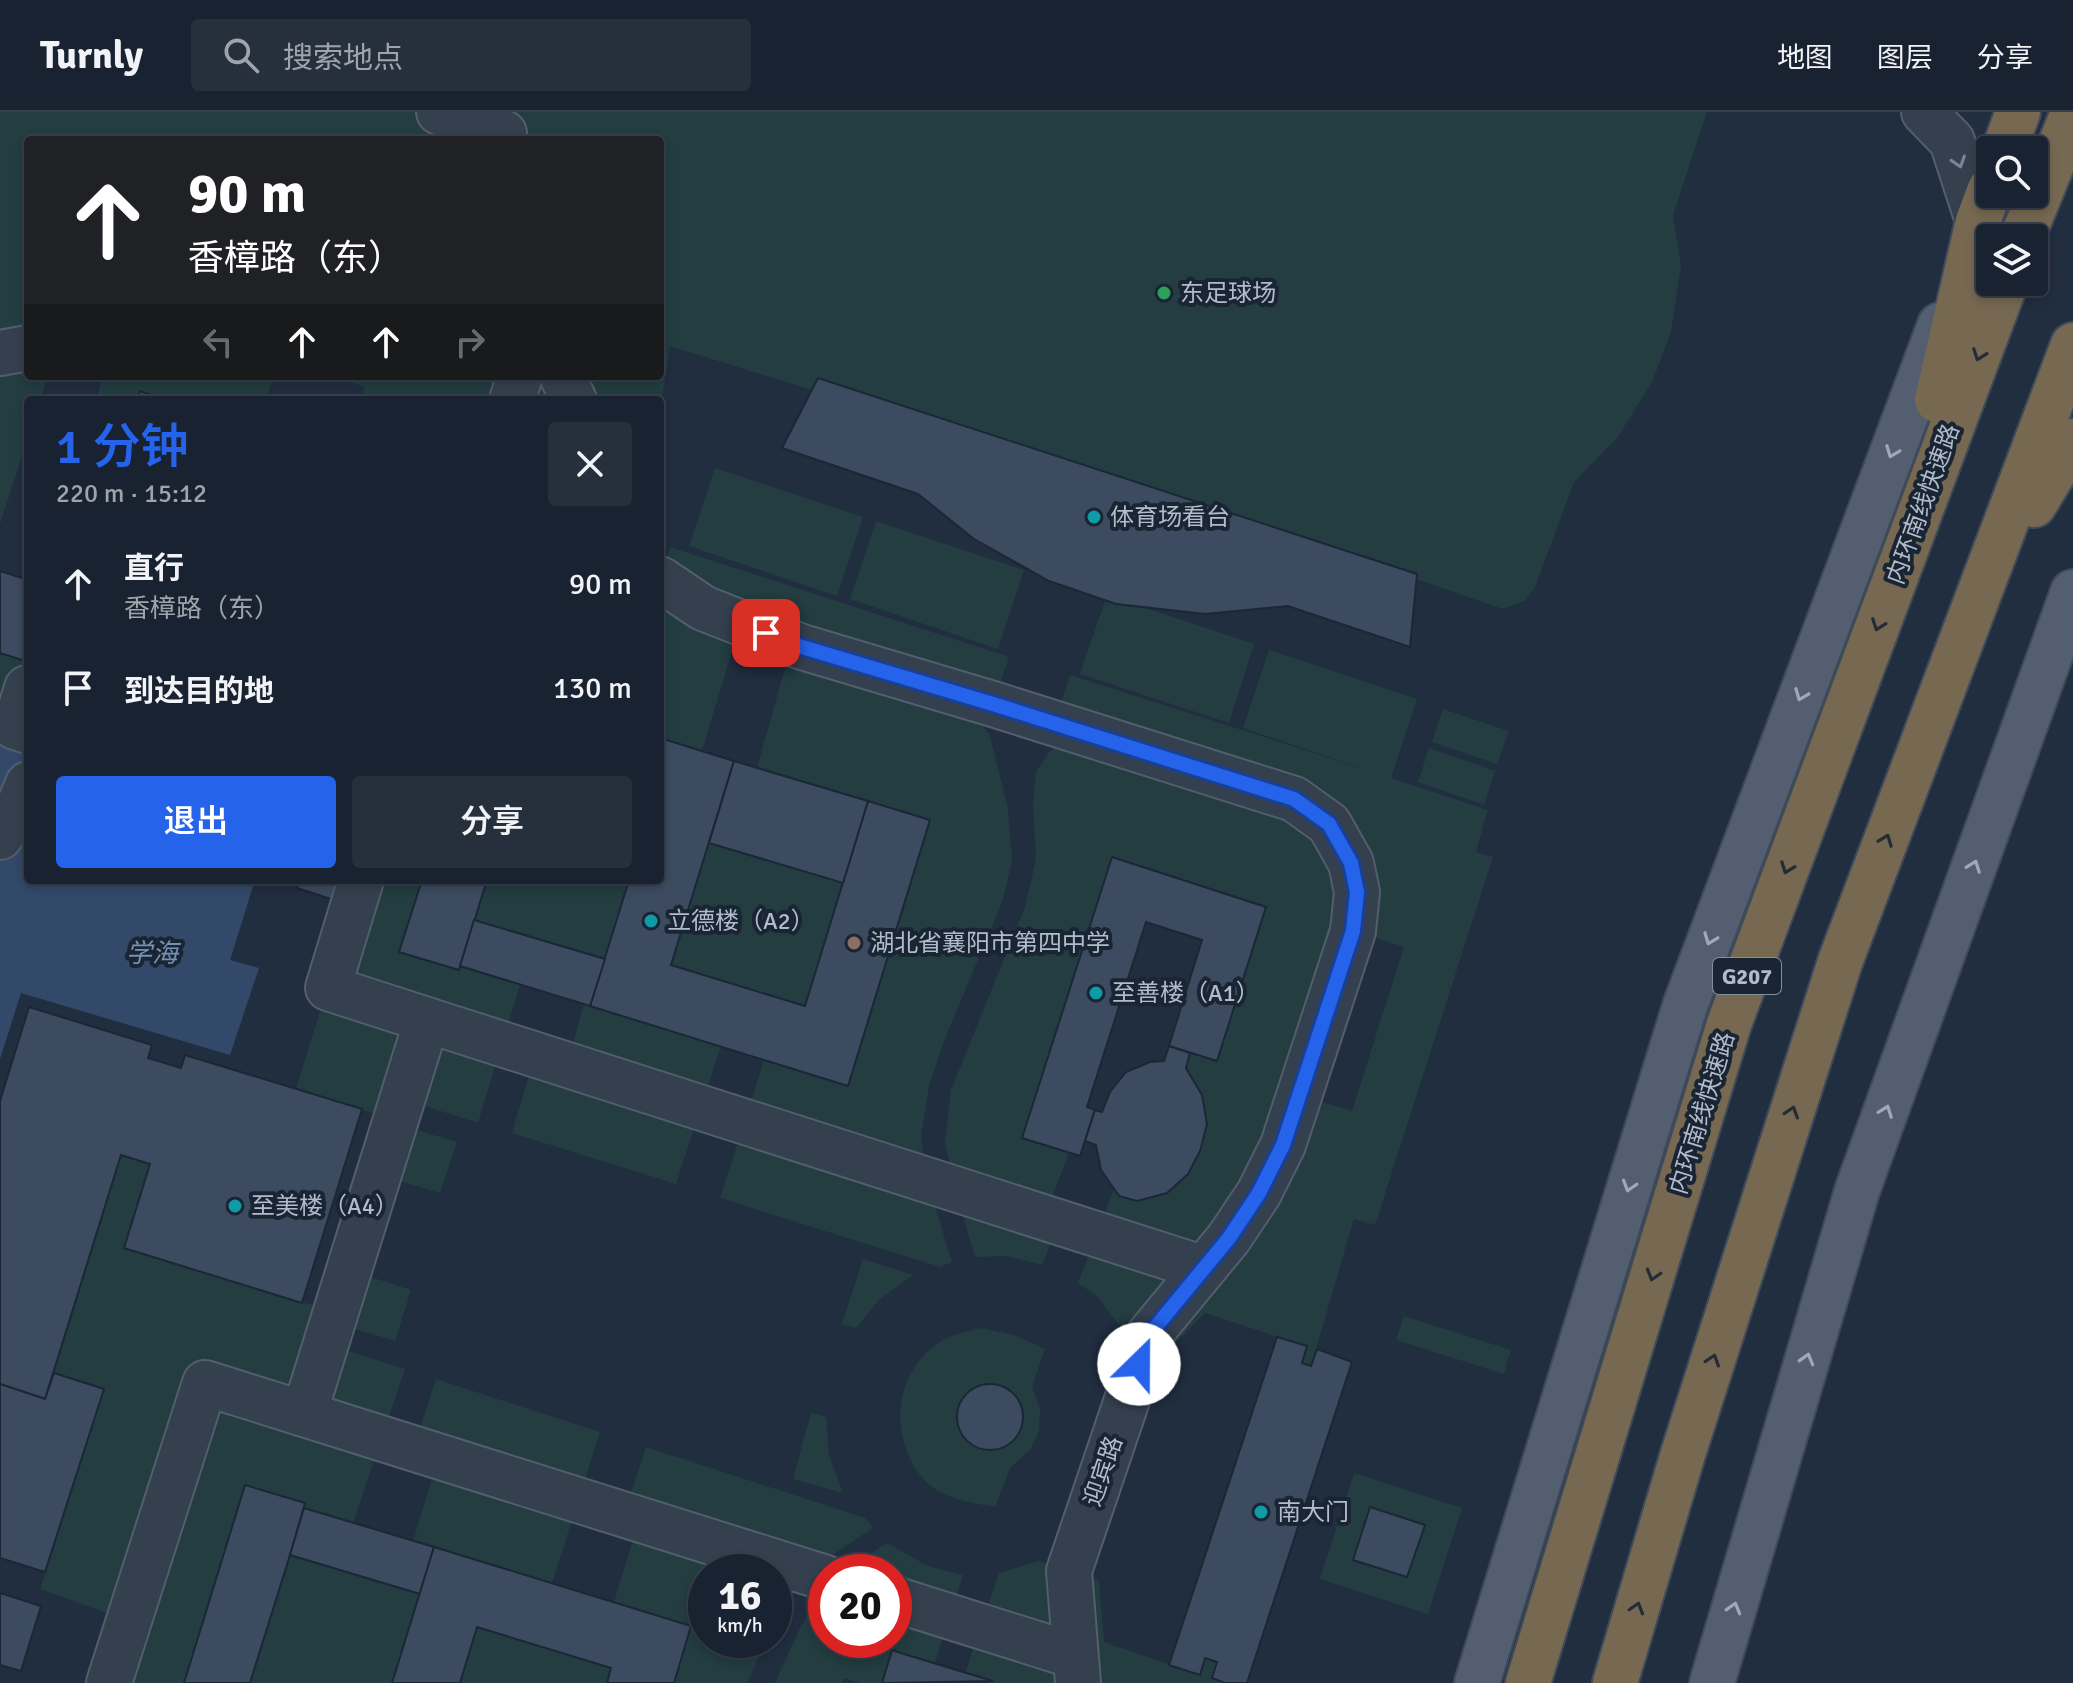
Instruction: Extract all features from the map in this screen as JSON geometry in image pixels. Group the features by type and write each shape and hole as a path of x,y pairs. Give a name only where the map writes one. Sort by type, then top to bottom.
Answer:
{"highway":[{"path":"2009,136 2018,112"},
{"path":"2028,224 2073,113"},
{"path":"1898,570 1983,208"},
{"name":"内环南线快速路","path":"1528,1683 1729,1024 2001,296"},
{"path":"1615,1683 1682,1457 1840,962 2073,345"},
{"path":"1978,596 2073,441"}],"main road":[{"path":"1477,1683 1685,1006 1983,208"},
{"path":"1712,1683 1857,1191 2073,592"}],"street":[{"path":"439,112 505,128"},
{"path":"1924,112 1952,141 1976,189"},
{"path":"0,353 24,349"},
{"name":"迎宾路","path":"664,582 703,608 802,647 1294,799 1329,824 1351,863 1357,892 1353,931 1283,1145 1259,1193 1229,1238 1149,1335 1069,1571 1077,1669"},
{"path":"18,692 15,727 24,730"},
{"path":"0,837 15,815 24,794"},
{"path":"360,884 328,988 1202,1268"},
{"path":"304,1414 427,1020"},
{"path":"109,1683 205,1383 808,1572"},
{"path":"912,1606 1077,1669"}],"green space":[{"path":"0,112 1707,112 1673,215 1681,266 1671,332 1653,380 1618,437 1574,482 1535,587 1526,600 1503,609 1416,579 1416,574 819,379 812,390 670,346 662,396 362,396 365,387 345,380 664,380 664,136 24,136 24,380 47,380 41,396 24,396 24,450 0,524"},
{"path":"102,380 273,380 267,396 155,396 141,391 139,396 97,396"},
{"path":"715,468 863,517 837,596 689,546"},
{"path":"876,521 1024,570 998,649 850,599"},
{"path":"670,547 1009,657 993,704 966,698 990,736 1008,808 1012,861 1003,900 944,1041 929,1086 921,1137 927,1180 952,1262 940,1267 720,1198 764,1060 848,1085 930,820 757,768 792,643 740,624 702,751 664,739 664,566"},
{"path":"1107,595 1254,644 1229,723 1080,674"},
{"path":"1269,650 1417,699 1391,778 1488,810 1476,852 1493,857 1375,1225 1354,1219 1311,1366 1302,1363 1306,1346 1205,1313 1175,1343 1118,1324 1097,1296 1078,1283 1114,1189 1119,1196 1167,1193 1188,1174 1200,1151 1207,1124 1202,1095 1186,1068 1190,1053 1217,1061 1266,906 1112,858 1022,1137 1069,1152 1045,1217 1059,1222 1042,1265 1007,1256 975,1257 945,1141 951,1090 1025,907 1036,859 1033,805 1036,772 1049,752 1079,732 1054,723 1070,675 1374,772 1243,728","holes":["1353,931 1404,947 1352,1111 1299,1095"]},
{"path":"0,653 24,661 24,691 0,731"},
{"path":"1443,709 1509,731 1497,764 1432,742"},
{"path":"1429,748 1495,771 1484,805 1418,782"},
{"path":"709,843 843,883 805,1006 671,965"},
{"path":"343,884 421,884 400,952 458,970 460,966 520,985 478,1123 403,1099 396,1120 296,1089 352,907"},
{"path":"486,884 628,884 605,959 474,920"},
{"path":"584,1004 721,1046 676,1184 512,1133 535,1055 567,1064"},
{"path":"417,1130 457,1142 440,1193 400,1181"},
{"path":"121,1155 150,1164 125,1248 336,1312 326,1344 405,1369 353,1523 304,1508 305,1503 184,1683 109,1683 129,1621 40,1589 104,1390 54,1373"},
{"path":"863,1259 913,1275 880,1299 856,1328 842,1324"},
{"path":"371,1277 411,1290 395,1341 355,1329"},
{"path":"1404,1316 1511,1350 1504,1374 1396,1340"},
{"path":"981,1328 1015,1335 1045,1349 1032,1387 1040,1408 1039,1431 1030,1450 1010,1468 995,1507 950,1496 926,1482 913,1465 901,1426 901,1405 914,1367 928,1351 945,1339"},
{"path":"436,1379 600,1432 552,1583 413,1541 439,1457 413,1449"},
{"path":"811,1413 826,1417 829,1455 843,1493 793,1479"},
{"path":"646,1447 865,1518 873,1528 834,1554 808,1554 808,1571 792,1596 792,1554 688,1554 688,1625 614,1602 639,1520 624,1515"},
{"path":"1354,1473 1462,1508 1428,1614 1320,1579"},
{"path":"887,1543 907,1554 870,1554"},
{"path":"290,1555 420,1594 392,1683 250,1683"},
{"path":"912,1557 928,1566 963,1575 935,1663 912,1656"},
{"path":"1039,1561 1099,1581 1104,1642 1200,1675 1205,1658 1217,1662 1212,1678 1225,1683 992,1683 965,1673 999,1573"},
{"path":"808,1615 808,1658 890,1658 882,1683 861,1683 844,1678 842,1683 775,1683 786,1658 792,1658 792,1646"},
{"path":"477,1627 611,1668 607,1683 460,1683"},
{"path":"688,1636 688,1658 759,1658 747,1683 674,1683"}],"water":[{"name":"学海","path":"0,731 24,731 24,884 254,884 230,960 259,968 230,1055 21,993 0,1059"}],"building":[{"name":"体育场看台","path":"818,378 1417,574 1410,647 1288,606 1205,614 1116,604 1049,581 974,539 918,494 782,448"},
{"path":"140,391 155,396 138,396"},
{"path":"0,571 24,579 24,661 0,653"},
{"name":"立德楼（A2）","path":"664,739 734,761 671,965 805,1006 868,801 930,820 848,1086 590,1006 628,884 664,884"},
{"path":"734,761 868,801 843,883 709,843"},
{"name":"至善楼（A1）","path":"1112,857 1266,907 1217,1061 1169,1046 1202,940 1146,922 1087,1107 1095,1110 1080,1156 1022,1138"},
{"path":"298,884 340,884 334,900 297,888"},
{"path":"421,884 486,884 459,970 399,952"},
{"path":"474,920 605,959 590,1006 460,966"},
{"name":"至美楼（A4）","path":"29,1007 152,1045 148,1058 181,1068 185,1055 362,1109 302,1303 124,1248 150,1164 121,1155 45,1399 0,1384 0,1101"},
{"path":"1169,1046 1190,1053 1186,1068 1202,1095 1207,1124 1200,1151 1188,1174 1167,1193 1137,1201 1119,1196 1101,1170 1096,1145 1085,1141 1095,1110 1102,1112 1110,1092 1126,1072 1150,1062 1164,1061"},
{"name":"南大门","path":"1277,1337 1307,1346 1302,1363 1311,1366 1317,1349 1352,1362 1247,1683 1225,1683 1212,1678 1217,1662 1205,1658 1200,1675 1169,1665"},
{"path":"54,1373 104,1389 45,1572 0,1558 0,1384 45,1399"},
{"path":"990,1384 1013,1394 1023,1417 1013,1440 990,1450 967,1440 957,1417 967,1394"},
{"path":"245,1485 305,1503 290,1555 250,1683 184,1683"},
{"path":"1370,1507 1425,1525 1407,1577 1353,1560"},
{"path":"304,1508 434,1547 420,1594 290,1555"},
{"path":"434,1547 688,1625 688,1636 674,1683 607,1683 611,1668 477,1627 460,1683 392,1683"},
{"path":"0,1593 41,1606 21,1671 0,1665"},
{"path":"912,1656 993,1681 882,1683 890,1658"}],"place":[{"name":"东足球场","path":"1164,293"},
{"name":"体育场看台","path":"1094,517"},
{"name":"立德楼（A2）","path":"651,921"},
{"name":"湖北省襄阳市第四中学","path":"854,943"},
{"name":"至善楼（A1）","path":"1096,993"},
{"name":"至美楼（A4）","path":"235,1206"},
{"name":"南大门","path":"1261,1512"}],"route":[{"path":"766,633 802,647 1294,799 1329,824 1351,863 1357,892 1353,931 1283,1145 1259,1193 1229,1238 1149,1335 1139,1364"}]}
